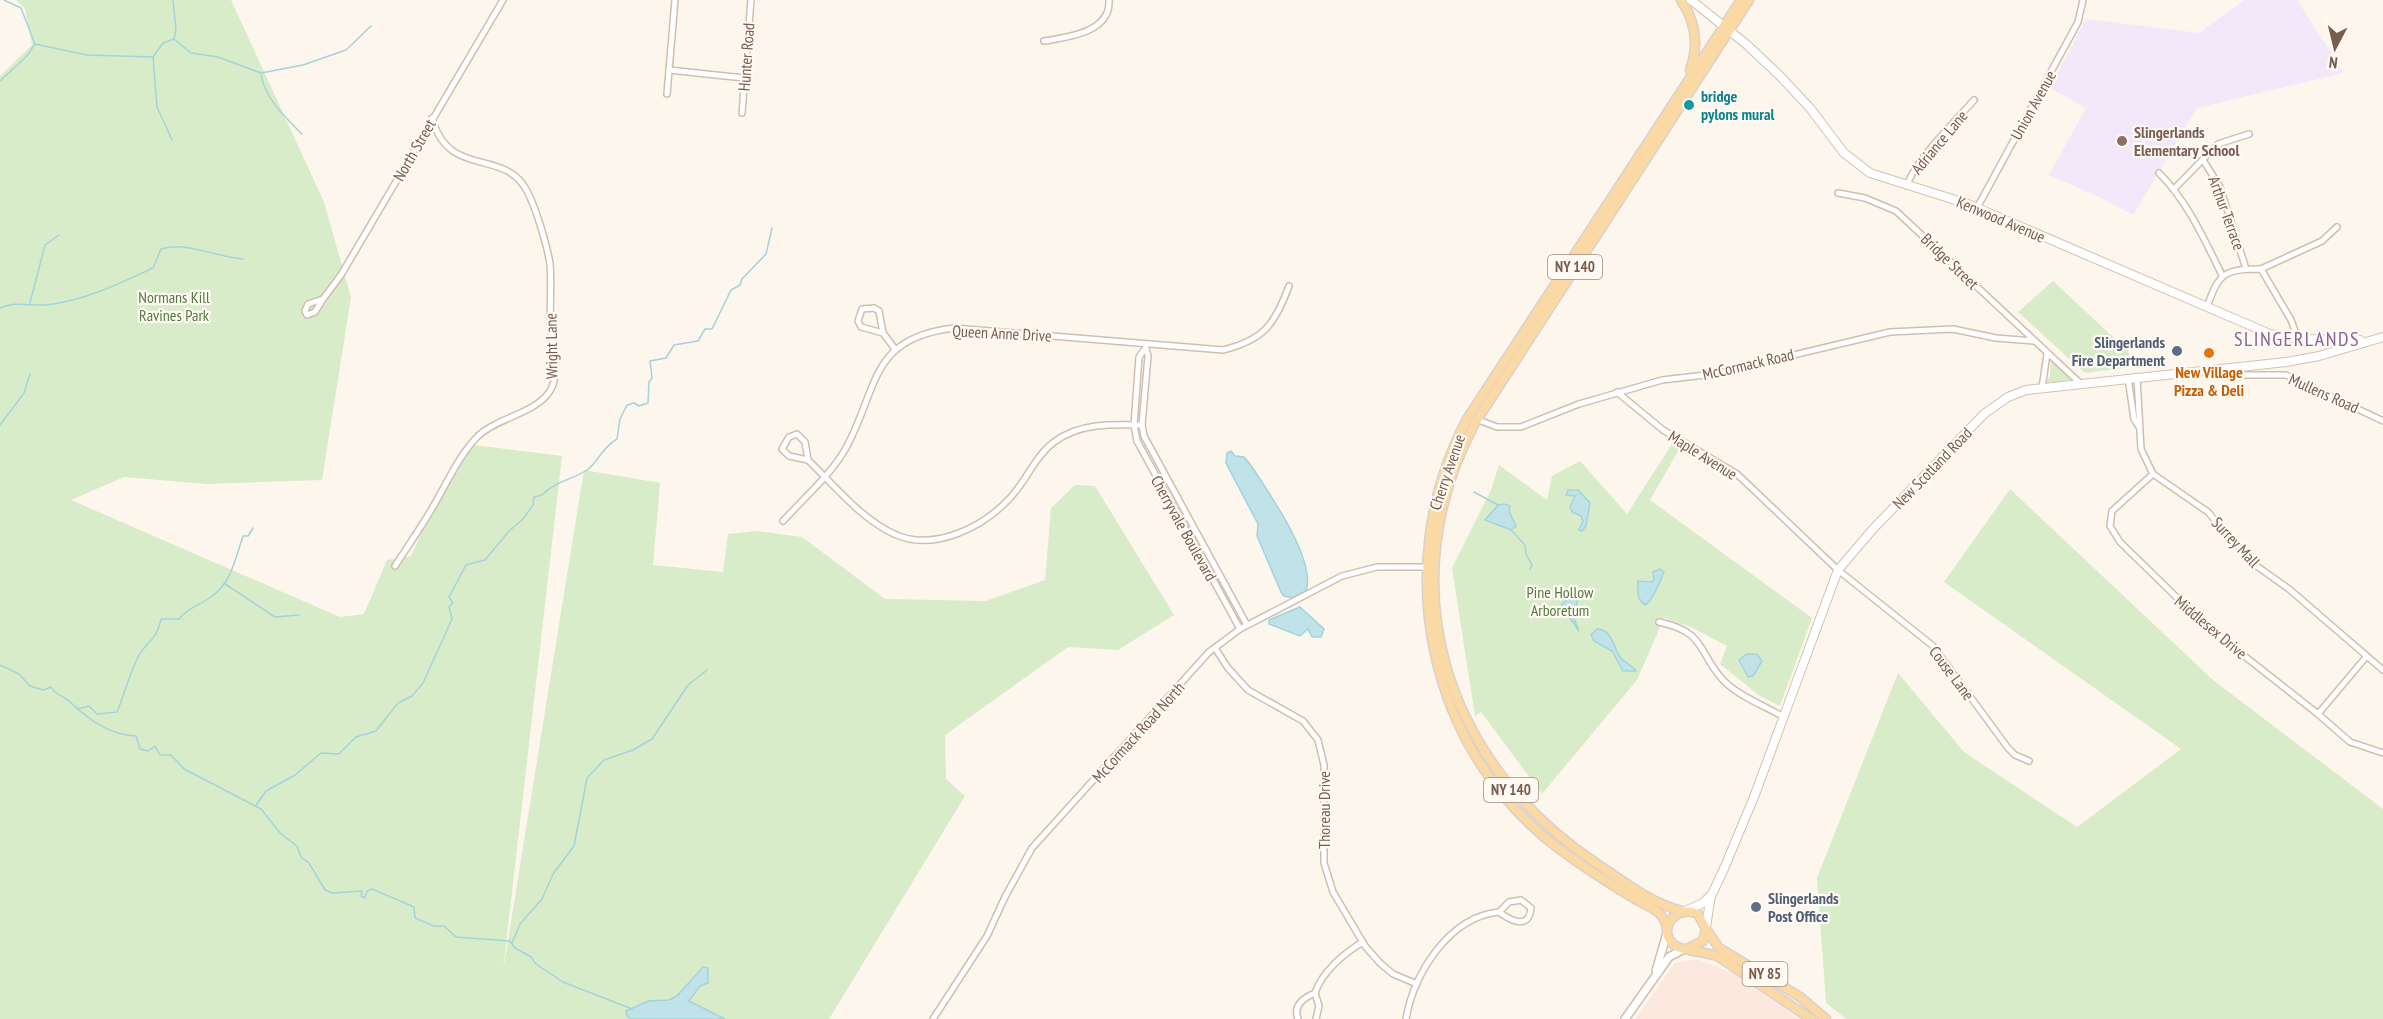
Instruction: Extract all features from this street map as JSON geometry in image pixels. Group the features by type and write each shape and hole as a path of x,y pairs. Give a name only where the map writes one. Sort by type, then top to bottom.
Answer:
{"main road":[{"name":"NY 140","path":"1681,0 1691,18 1696,39 1694,59 1685,82"},
{"name":"Kenwood Avenue","path":"1691,0 1727,28 1800,97 1852,161 1879,177 1977,208 2259,330 2298,339 2367,341"},
{"name":"Cherry Avenue","path":"1670,113 1694,86 1741,0"},
{"name":"Cherry Avenue","path":"1667,929 1659,912 1585,867 1539,832 1509,803 1484,769 1456,721 1437,669 1427,613 1430,567 1429,529 1440,483 1454,444 1670,113 1685,82 1749,0"},
{"name":"New Scotland Road","path":"1706,928 1712,894 1784,717 1838,570 1873,529 1984,414 2016,393 2042,388 2307,358 2383,337"},
{"name":"Cherry Avenue","path":"1430,567 1437,620 1450,680 1470,729 1500,775 1525,806 1566,843 1652,900 1684,911"},
{"path":"1684,911 1698,914 1706,928 1699,945 1686,949 1671,942 1667,929 1672,917 1684,911 1703,903 1712,894"},
{"name":"NY 85","path":"1706,928 1719,948 1793,993 1826,1019"},
{"name":"NY 85","path":"1686,949 1702,950 1719,957 1811,1019"}],"street":[{"name":"North Street","path":"323,299 341,275 503,0"},
{"path":"667,94 675,0"},
{"name":"Hunter Road","path":"742,113 750,0"},
{"path":"1044,41 1076,34 1105,21 1109,13 1109,0"},
{"name":"Union Avenue","path":"1977,208 2078,22 2083,0"},
{"path":"669,70 744,78"},
{"name":"Adriance Lane","path":"1907,186 1910,178 1932,148 1974,100"},
{"name":"Wright Lane","path":"394,566 476,439 501,420 530,407 546,396 551,389 555,365 551,327 550,265 528,191 520,180 509,172 451,151 439,136 432,118"},
{"path":"2174,189 2218,144 2249,134"},
{"name":"Arthur Terrace","path":"2203,160 2220,187 2246,269"},
{"path":"2158,173 2174,189 2198,227 2222,275"},
{"name":"Bridge Street","path":"1838,193 1865,198 1896,211 2081,384"},
{"path":"2207,307 2213,286 2222,275 2246,269 2261,269 2322,241 2337,227"},
{"path":"2261,269 2284,306 2298,339"},
{"name":"Queen Anne Drive","path":"783,521 825,476 849,441 882,363 895,349 929,331 954,328 1145,347 1207,350 1240,346 1258,337 1273,323 1289,286"},
{"path":"883,333 861,327 858,321 862,309 874,308 879,311 883,333 895,349"},
{"name":"McCormack Road","path":"1473,418 1497,428 1521,427 1617,392 1662,380 1714,374 1890,332 1953,329 1996,338 2034,341"},
{"path":"1134,425 1139,357 1145,347"},
{"path":"808,460 808,451 801,436 789,437 783,444 786,454 808,460 880,526 904,537 935,539 965,530 1010,499 1035,461 1053,442 1076,430 1102,425 1142,425 1148,356 1145,347"},
{"path":"2042,388 2047,354"},
{"name":"Mullens Road","path":"2230,367 2236,374 2241,375 2286,375 2383,421"},
{"path":"2132,378 2134,418 2139,426 2141,449 2153,474"},
{"name":"Maple Avenue","path":"1617,392 1663,430 1737,474 1838,570"},
{"name":"Cherryvale Boulevard","path":"1134,425 1137,441 1240,629"},
{"name":"Cherryvale Boulevard","path":"1142,425 1147,443 1247,625"},
{"name":"Surrey Mall","path":"2153,474 2208,512 2251,562 2289,590 2383,670"},
{"name":"Middlesex Drive","path":"2153,474 2115,505 2110,521 2112,531 2185,608 2350,742 2383,753"},
{"path":"1175,511 1182,508"},
{"name":"McCormack Road North","path":"933,1019 987,936 1032,848 1215,648 1247,625 1342,576 1361,570 1390,566 1430,567"},
{"path":"1208,571 1215,567"},
{"name":"Couse Lane","path":"1838,570 1933,646 2008,748 2015,755 2029,761"},
{"path":"1659,622 1692,634 1699,640 1724,681 1784,717"},
{"name":"Thoreau Drive","path":"1215,648 1228,668 1248,690 1303,721 1318,740 1324,765 1323,862 1332,892 1362,942 1393,974 1417,984"},
{"path":"2318,714 2366,657"},
{"path":"1406,1019 1417,984 1434,954 1451,936 1476,919 1499,912 1509,902 1516,900 1525,902 1532,908 1529,917 1521,922 1514,922 1499,912"},
{"path":"1651,981 1662,958 1667,929"},
{"path":"1298,1019 1296,1012 1298,1006 1315,993 1320,981 1334,965 1362,942"},
{"path":"1625,1019 1669,957 1686,949"},
{"path":"1315,993 1318,1006 1316,1019"}],"shaded area":[{"name":"Slingerlands Elementary School","path":"2244,0 2297,0 2344,73 2197,108 2133,215 2049,175 2086,108 2050,88 2086,19 2199,33"},
{"path":"1697,959 1733,973 1799,1019 1635,1019 1675,963"}],"green space":[{"name":"Normans Kill Ravines Park","path":"16,0 231,0 324,202 351,297 322,480 207,484 124,477 71,500 340,617 364,614 387,560 411,556 430,514 473,445 562,456 503,971 584,470 660,483 653,565 723,572 728,534 756,531 802,537 885,599 986,601 1045,580 1051,508 1075,485 1095,486 1174,615 1118,650 1068,647 945,735 946,779 965,796 829,1019 0,1019 0,76 32,45 25,9"},
{"path":"2053,281 2128,351 2132,367 2085,373 2018,312"},
{"path":"2051,360 2072,380 2046,383 2050,376"},
{"name":"Pine Hollow Arboretum","path":"1674,441 1681,446 1650,500 1812,618 1780,706 1760,696 1720,664 1727,646 1693,628 1664,618 1637,680 1542,794 1481,712 1475,716 1452,568 1491,490 1499,465 1547,500 1552,476 1580,461 1627,514"},
{"path":"2010,489 2213,680 2383,809 2383,1019 1846,1019 1826,1003 1817,878 1898,673 1964,752 2077,827 2181,749 1944,582"}],"water":[{"path":"1231,451 1235,456 1244,457 1250,464 1278,507 1298,544 1307,578 1306,591 1292,598 1284,596 1281,592 1257,536 1258,524 1226,463 1227,453"},
{"path":"1568,490 1578,490 1590,503 1586,526 1582,531 1579,530 1583,521 1581,516 1572,512 1570,507 1575,496 1566,495"},
{"path":"1498,505 1510,506 1509,511 1516,526 1511,530 1485,520"},
{"path":"1660,569 1664,572 1653,595 1645,605 1639,597 1638,581 1652,582 1653,572"},
{"path":"1576,591 1579,592 1574,618 1579,631 1561,605"},
{"path":"1300,607 1324,629 1321,637 1312,637 1308,629 1300,636 1269,624 1269,620"},
{"path":"1597,629 1610,636 1618,654 1636,671 1623,671 1612,651 1594,641 1591,635"},
{"path":"1747,654 1757,654 1762,661 1753,676 1748,677 1739,660"},
{"path":"703,967 708,968 708,983 700,986 689,1001 725,1019 631,1019 627,1016 626,1011 648,1001 669,1000 677,996"}],"waterway":[{"path":"0,81 26,57 35,44 21,8 4,0"},
{"path":"35,44 87,55 153,57 163,43 174,39 176,30 173,0"},
{"path":"174,39 191,53 218,57 261,73 303,65 346,50 371,26"},
{"path":"153,57 157,107 172,140"},
{"path":"261,74 271,99 302,134"},
{"path":"256,805 266,791 295,775 321,753 339,754 356,737 376,731 398,703 412,696 423,683 452,619 449,607 453,603 449,597 466,565 485,560 509,531 523,519 533,505 534,497 542,495 552,487 587,470 617,439 620,419 627,405 634,403 639,406 648,403 649,382 652,378 650,361 666,358 674,345 698,341 705,329 712,329 731,290 740,285 742,279 766,254 772,228"},
{"path":"30,303 45,245 59,235"},
{"path":"0,308 17,304 60,303 101,291 153,268 161,249 191,248 243,259"},
{"path":"0,425 24,393 30,374"},
{"path":"1474,492 1498,505"},
{"path":"77,709 89,706 97,714 117,712 137,659 154,637 161,619 179,619 218,591 228,578 243,536 248,536 253,528"},
{"path":"1511,530 1525,545 1526,554 1532,565 1530,569"},
{"path":"225,584 275,617 299,615"},
{"path":"0,665 19,674 30,686 43,690 51,687 100,725 117,733 136,736 140,749 148,751 155,746 160,755 171,755 184,769 261,809 281,834 297,846 301,857 309,863 325,890 333,893 362,891 361,896 365,898 367,891 372,889 414,907 415,918 434,926 444,926 456,937 510,941 515,948 531,957 536,964 563,982 632,1009"},
{"path":"512,943 520,924 542,899 553,874 574,846 587,778 604,760 633,750 652,739 688,685 707,670"}],"place":[{"name":"bridge pylons mural","path":"1689,105"},
{"name":"Slingerlands Elementary School","path":"2122,141"},
{"name":"Slingerlands Fire Department","path":"2177,351"},
{"name":"New Village Pizza & Deli","path":"2209,353"},
{"name":"Slingerlands Post Office","path":"1756,907"}],"district":[{"name":"SLINGERLANDS","path":"2297,339"}]}
